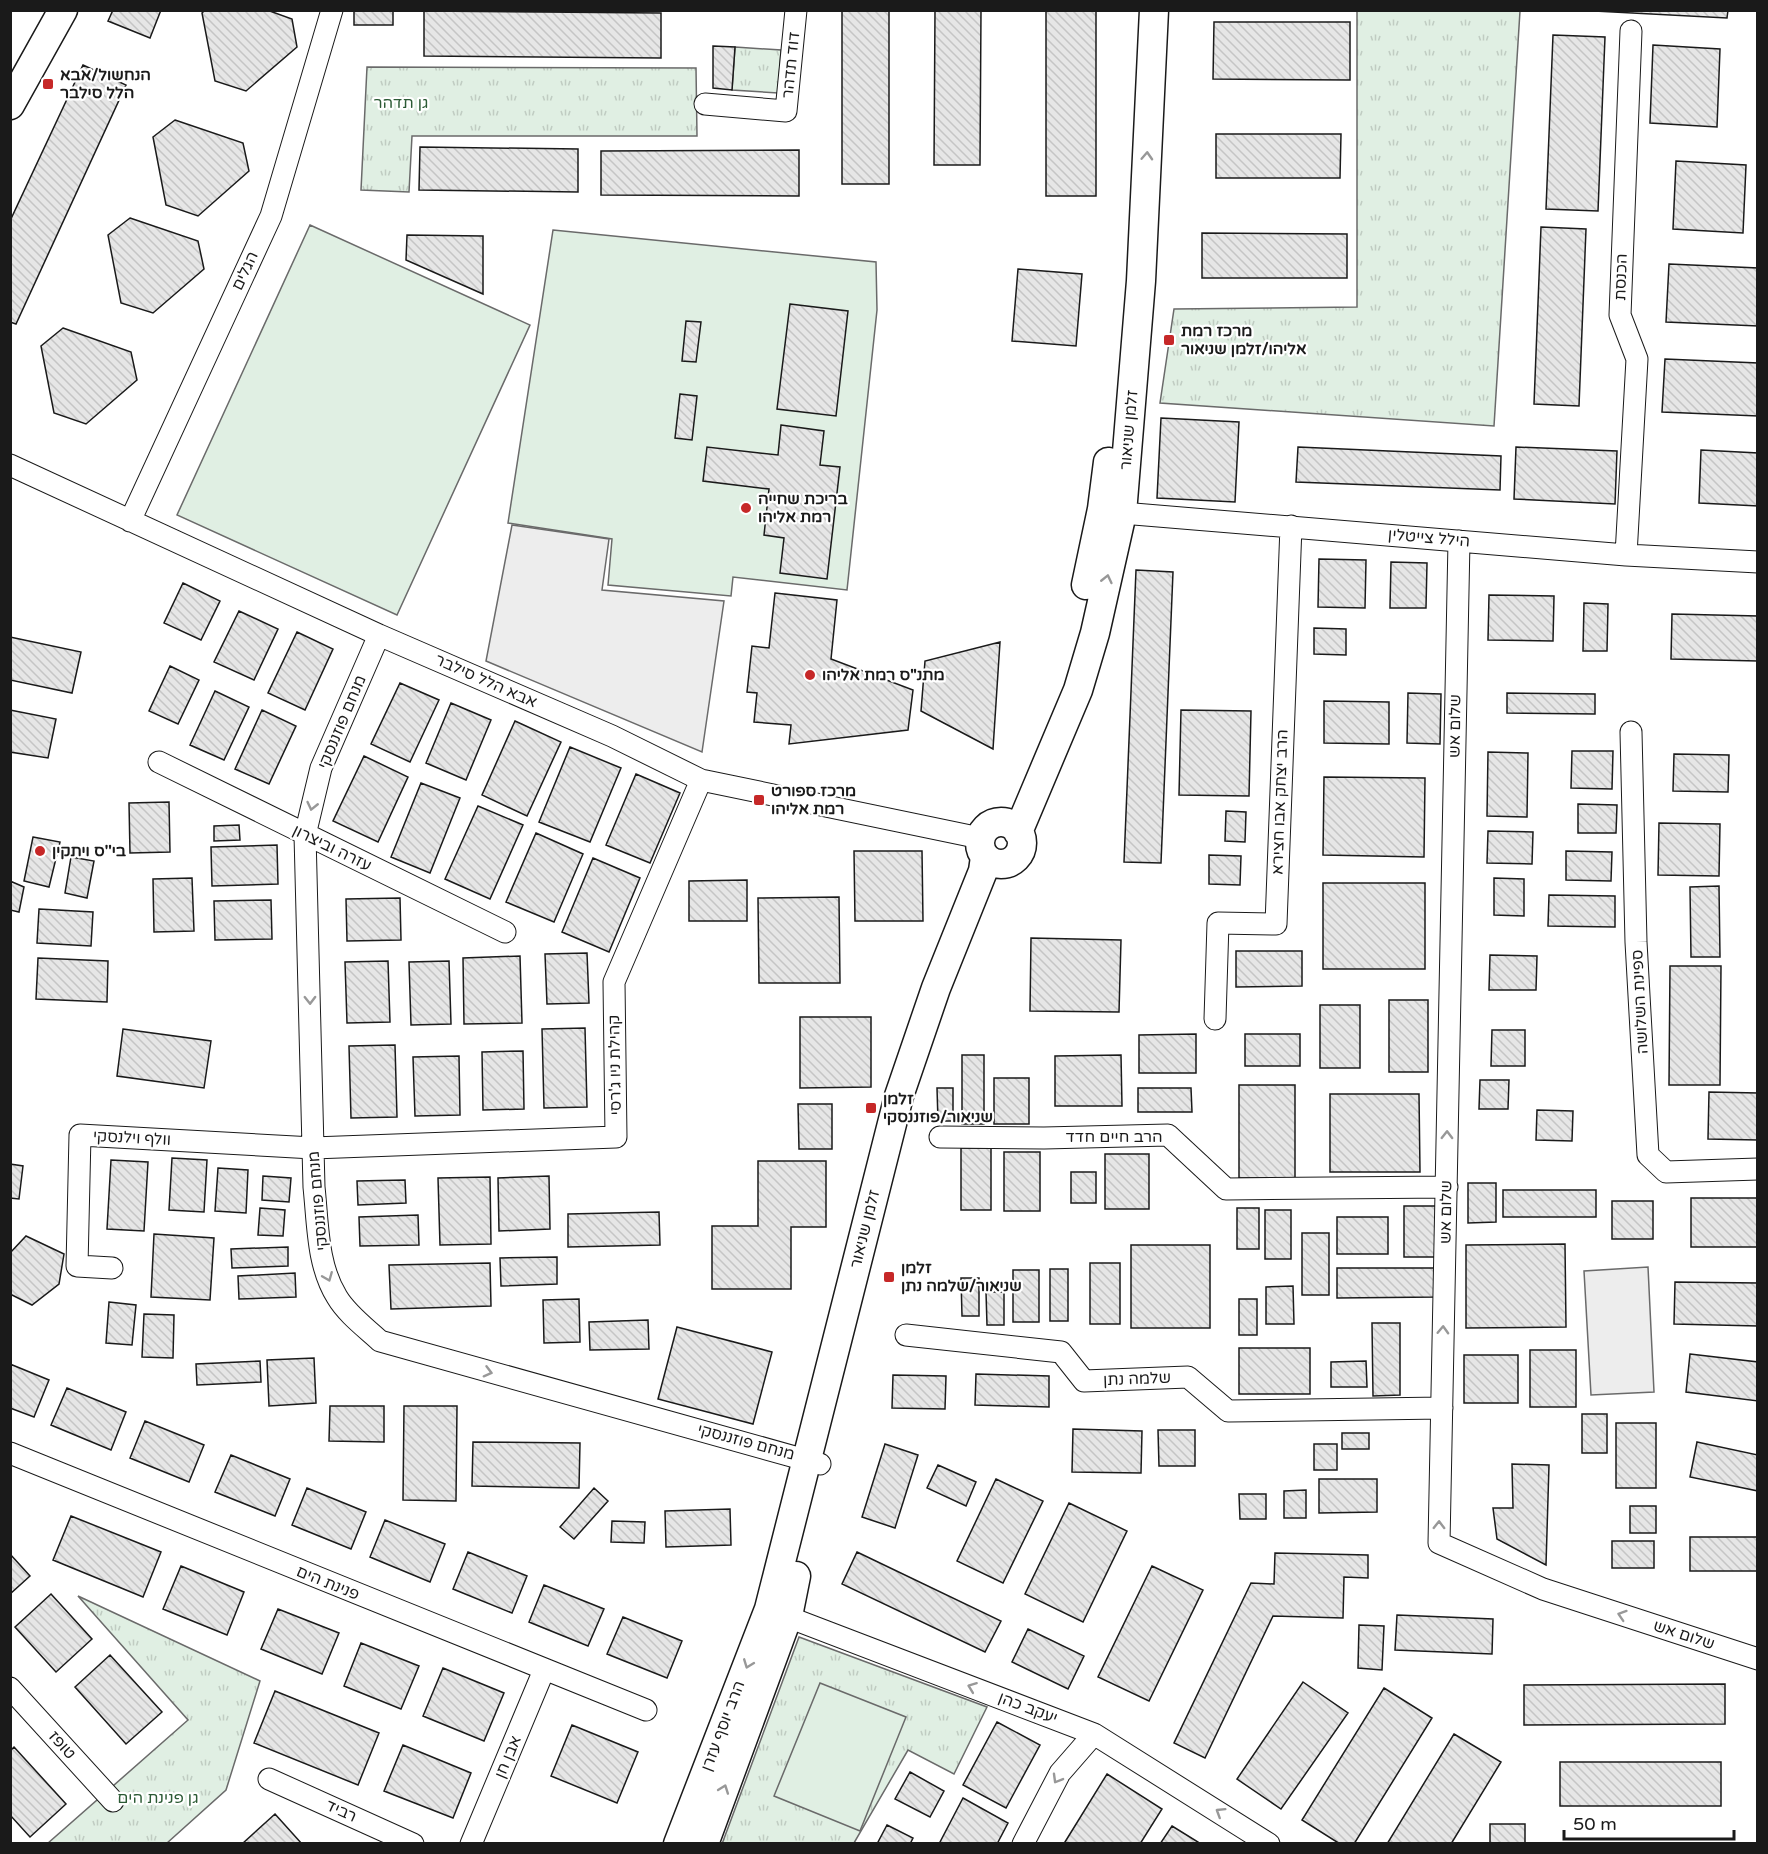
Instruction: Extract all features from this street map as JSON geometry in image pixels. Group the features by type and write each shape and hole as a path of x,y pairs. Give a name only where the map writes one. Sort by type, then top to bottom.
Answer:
{"street":[{"path":"10,105 63,10"},
{"name":"דוד תדהר","path":"705,104 786,111 796,10"},
{"name":"זלמן שניאור","path":"1112,511 1107,475 1122,289 1134,10"},
{"name":"זלמן שניאור","path":"778,1613 899,1096 936,988 1062,684 1112,511 1141,281 1154,10"},
{"name":"הגלים","path":"130,521 271,216 331,15"},
{"name":"הכנסת","path":"1626,555 1637,359 1620,315 1631,31"},
{"name":"אבא הלל סילבר","path":"10,465 380,635 612,736 701,780 997,843"},
{"name":"הילל צייטלין","path":"1112,511 1626,555 1758,562"},
{"name":"הרב יצחק אבו חצירא","path":"1215,1019 1218,923 1276,924 1291,526"},
{"name":"שלום אש","path":"1459,541 1439,1543 1569,1598 1758,1659"},
{"name":"מנחם פוזננסקי","path":"380,635 321,768 305,835 313,1148 319,1239 325,1271 337,1298 380,1341 813,1461"},
{"name":"ספינת השלושה","path":"1631,732 1636,942 1648,1155 1666,1172 1758,1169"},
{"name":"עזרה וביצרון","path":"159,762 505,932"},
{"name":"קהילת ניו ג'רסי","path":"313,1148 616,1137 614,982 701,780"},
{"name":"הרב חיים חדד","path":"940,1137 1168,1134 1226,1189 1447,1187"},
{"name":"וולף וילנסקי","path":"112,1268 77,1266 80,1135 313,1148"},
{"name":"שלמה נתן","path":"906,1335 1061,1352 1084,1381 1188,1377 1228,1411 1442,1408"},
{"name":"פנינת הים","path":"10,1453 646,1710"},
{"name":"יעקב כהן","path":"778,1613 1094,1734 1269,1844"},
{"name":"הרב יוסף עזרן","path":"678,1844 778,1613"},
{"name":"הרב יוסף עזרן","path":"704,1844 778,1613"},
{"name":"אבן חן","path":"471,1844 544,1670"},
{"name":"טופז","path":"10,1688 113,1801"},
{"path":"1023,1844 1059,1773 1094,1734"},
{"name":"רביד","path":"269,1779 413,1844"}],"green space":[{"path":"1357,11 1520,11 1494,426 1160,403 1174,309 1357,307"},
{"path":"735,47 781,50 778,93 732,90"},
{"name":"גן תדהר","path":"367,67 696,68 697,136 412,136 409,192 361,190"},
{"path":"310,225 530,325 397,615 177,515"},
{"path":"553,230 876,262 877,310 847,590 733,577 731,596 608,585 612,539 508,523"},
{"name":"גן פנינת הים","path":"78,1596 260,1681 226,1790 167,1843 47,1844 188,1720"},
{"path":"799,1637 987,1707 954,1774 908,1750 854,1843 722,1844"},
{"path":"820,1683 906,1717 860,1831 774,1796"}],"shaded area":[{"path":"512,525 609,539 602,590 724,601 702,752 486,661"},
{"path":"1648,1267 1654,1392 1591,1395 1584,1271"}],"building":[{"path":"113,10 161,10 150,38 108,21"},
{"path":"205,10 267,10 292,19 297,47 246,91 215,81 202,13"},
{"path":"354,10 393,10 393,25 354,25"},
{"path":"842,10 889,10 889,184 842,184"},
{"path":"935,10 981,10 980,165 934,165"},
{"path":"1046,10 1096,10 1096,196 1046,196"},
{"path":"1575,10 1728,10 1727,18"},
{"path":"424,11 661,13 661,58 424,56"},
{"path":"1214,22 1350,22 1350,80 1213,79"},
{"path":"1553,35 1605,37 1598,211 1546,209"},
{"path":"1653,45 1720,49 1717,127 1650,123"},
{"path":"713,46 735,47 732,90 713,88"},
{"path":"83,65 126,85 16,324 10,322 10,221"},
{"path":"175,120 243,143 249,171 198,216 166,205 153,137"},
{"path":"1216,134 1341,134 1340,178 1216,178"},
{"path":"420,147 578,149 578,192 419,190"},
{"path":"799,150 799,196 601,195 601,151"},
{"path":"1676,161 1746,165 1743,233 1673,229"},
{"path":"130,218 198,241 204,269 153,313 121,303 108,235"},
{"path":"1541,227 1586,229 1579,406 1534,404"},
{"path":"1202,233 1347,234 1347,278 1202,278"},
{"path":"407,235 483,236 483,294 406,260"},
{"path":"1669,264 1758,268 1758,326 1666,322"},
{"path":"1018,269 1082,274 1076,346 1012,341"},
{"path":"790,304 848,311 836,416 777,409"},
{"path":"686,321 701,322 696,362 682,361"},
{"path":"63,328 131,352 137,380 86,424 54,413 41,346"},
{"path":"1665,359 1758,363 1758,416 1662,412"},
{"path":"680,394 697,396 692,440 675,438"},
{"path":"1161,418 1239,422 1235,502 1157,498"},
{"path":"781,425 824,431 820,465 840,467 827,579 780,573 784,538 764,535 769,489 703,481 707,447 778,455"},
{"path":"1298,447 1501,456 1500,490 1296,482"},
{"path":"1516,447 1617,451 1615,504 1514,499"},
{"path":"1701,450 1758,453 1758,506 1699,503"},
{"path":"1319,559 1366,560 1365,608 1318,607"},
{"path":"1391,562 1427,563 1426,608 1390,608"},
{"path":"1136,570 1173,572 1161,863 1124,862"},
{"path":"183,583 220,601 201,640 164,623"},
{"name":"מתנ\"ס רמת אליהו","path":"775,593 837,600 831,659 913,690 908,730 789,744 791,725 754,722 757,693 747,692 752,646 769,648"},
{"path":"1489,595 1554,596 1553,641 1488,640"},
{"path":"1584,603 1608,604 1607,651 1583,651"},
{"path":"239,611 278,629 254,680 214,662"},
{"path":"1672,614 1758,616 1758,661 1671,659"},
{"path":"1314,628 1346,629 1346,655 1314,654"},
{"path":"297,632 333,649 305,710 268,693"},
{"path":"10,637 81,652 72,693 10,680"},
{"path":"1000,642 993,749 921,711 925,661"},
{"path":"170,666 199,680 178,724 149,711"},
{"path":"400,683 439,700 410,762 371,744"},
{"path":"215,691 249,707 224,760 190,745"},
{"path":"1408,693 1441,694 1440,744 1407,743"},
{"path":"1507,693 1595,694 1595,714 1507,713"},
{"path":"1324,701 1389,702 1389,744 1324,743"},
{"path":"451,703 491,720 466,780 426,763"},
{"path":"10,710 56,719 48,758 10,752"},
{"path":"262,710 296,726 269,784 235,769"},
{"path":"1181,710 1251,711 1249,796 1179,795"},
{"path":"515,721 561,742 527,816 482,795"},
{"path":"570,747 621,768 590,842 539,822"},
{"path":"1572,751 1613,751 1612,789 1571,788"},
{"path":"1488,752 1528,753 1527,817 1487,816"},
{"path":"1674,754 1729,755 1728,792 1673,791"},
{"path":"364,756 408,777 378,842 333,821"},
{"path":"636,774 680,793 650,863 606,845"},
{"path":"1324,777 1425,778 1424,857 1323,855"},
{"path":"421,783 460,798 430,873 391,857"},
{"path":"169,802 170,852 130,853 129,803"},
{"path":"1578,804 1617,805 1616,833 1578,833"},
{"path":"478,806 523,825 490,899 445,879"},
{"path":"1226,811 1246,812 1245,842 1225,841"},
{"path":"1659,823 1720,824 1719,876 1658,875"},
{"path":"239,825 240,840 214,841 214,826"},
{"path":"1488,831 1533,832 1532,864 1487,863"},
{"path":"536,833 583,854 554,922 506,902"},
{"path":"33,837 60,842 49,887 24,881"},
{"path":"277,845 278,884 212,886 211,847"},
{"path":"854,851 922,851 923,921 855,921"},
{"path":"1566,851 1612,852 1611,881 1566,880"},
{"path":"1209,855 1241,856 1240,885 1209,884"},
{"path":"71,857 94,861 87,898 65,893"},
{"path":"593,858 640,878 609,952 562,932"},
{"path":"192,878 194,931 154,932 153,879"},
{"path":"1494,878 1524,879 1524,916 1494,915"},
{"path":"747,880 747,921 689,921 689,881"},
{"path":"10,881 24,887 19,912 10,910"},
{"path":"1323,883 1425,883 1425,969 1323,969"},
{"path":"1719,886 1720,957 1691,957 1690,887"},
{"path":"1549,895 1615,896 1615,927 1548,926"},
{"path":"839,897 840,983 759,983 758,898"},
{"path":"400,898 401,940 347,941 346,899"},
{"path":"271,900 272,939 215,940 214,901"},
{"path":"39,909 93,912 91,946 37,943"},
{"path":"1031,938 1121,940 1119,1012 1030,1011"},
{"path":"1236,951 1302,951 1302,986 1236,987"},
{"path":"587,953 589,1003 547,1004 545,954"},
{"path":"1490,955 1537,956 1536,990 1489,990"},
{"path":"520,956 522,1023 464,1024 463,958"},
{"path":"38,958 108,961 107,1002 36,999"},
{"path":"388,961 390,1022 347,1023 345,962"},
{"path":"449,961 451,1024 411,1025 409,962"},
{"path":"1670,966 1721,966 1720,1085 1669,1085"},
{"path":"1389,1000 1428,1000 1428,1072 1389,1072"},
{"path":"1320,1005 1360,1005 1360,1068 1320,1068"},
{"path":"800,1017 871,1017 871,1087 800,1088"},
{"path":"585,1028 587,1107 544,1108 542,1029"},
{"path":"123,1029 211,1041 204,1088 117,1076"},
{"path":"1492,1030 1525,1030 1525,1066 1491,1066"},
{"path":"1196,1034 1196,1073 1139,1073 1139,1035"},
{"path":"1245,1034 1300,1034 1300,1066 1245,1066"},
{"path":"395,1045 397,1117 351,1118 349,1046"},
{"path":"523,1051 524,1109 483,1110 482,1052"},
{"path":"962,1055 984,1055 984,1124 962,1124"},
{"path":"1121,1055 1122,1106 1055,1106 1055,1056"},
{"path":"459,1056 460,1115 415,1116 413,1057"},
{"path":"994,1078 1029,1078 1029,1124 994,1124"},
{"path":"1480,1080 1509,1080 1508,1109 1479,1109"},
{"path":"1239,1085 1295,1085 1295,1178 1239,1178"},
{"path":"937,1088 953,1088 953,1121 938,1121"},
{"path":"1138,1088 1191,1088 1192,1112 1138,1112"},
{"path":"1709,1092 1758,1093 1758,1140 1708,1139"},
{"path":"1330,1094 1419,1094 1420,1172 1330,1172"},
{"path":"798,1104 832,1104 832,1149 799,1149"},
{"path":"1537,1110 1573,1111 1572,1141 1536,1140"},
{"path":"961,1148 991,1148 991,1210 961,1210"},
{"path":"1004,1152 1040,1152 1040,1211 1004,1211"},
{"path":"1105,1154 1149,1154 1149,1209 1105,1209"},
{"path":"172,1158 207,1160 204,1212 169,1210"},
{"path":"111,1160 148,1162 144,1231 107,1229"},
{"path":"758,1161 826,1161 826,1227 791,1227 791,1289 712,1289 712,1226 758,1226"},
{"path":"10,1164 23,1166 19,1199 10,1198"},
{"path":"218,1168 248,1170 246,1213 215,1211"},
{"path":"1071,1172 1096,1172 1096,1203 1071,1203"},
{"path":"263,1176 291,1178 289,1202 262,1200"},
{"path":"549,1176 550,1229 499,1231 498,1178"},
{"path":"490,1177 491,1244 440,1245 438,1178"},
{"path":"405,1180 406,1203 358,1205 357,1181"},
{"path":"1468,1183 1496,1183 1496,1222 1468,1223"},
{"path":"1503,1190 1596,1190 1596,1217 1503,1217"},
{"path":"1691,1198 1758,1198 1758,1247 1691,1247"},
{"path":"1612,1201 1653,1201 1653,1239 1612,1239"},
{"path":"1404,1206 1436,1206 1436,1257 1404,1257"},
{"path":"260,1208 285,1210 283,1236 258,1235"},
{"path":"1237,1208 1259,1208 1259,1249 1237,1249"},
{"path":"1265,1210 1291,1210 1291,1259 1265,1259"},
{"path":"659,1212 660,1245 568,1247 568,1214"},
{"path":"418,1215 419,1245 360,1246 359,1217"},
{"path":"1337,1217 1388,1217 1388,1254 1337,1254"},
{"path":"1302,1233 1329,1233 1329,1295 1302,1295"},
{"path":"154,1234 214,1238 210,1300 151,1297"},
{"path":"26,1236 64,1254 59,1284 32,1305 10,1294 10,1253"},
{"path":"1565,1244 1566,1327 1466,1328 1466,1245"},
{"path":"1131,1245 1210,1245 1210,1328 1131,1328"},
{"path":"288,1247 288,1266 232,1268 231,1249"},
{"path":"557,1257 557,1284 501,1286 500,1258"},
{"path":"490,1263 491,1306 391,1309 389,1265"},
{"path":"1090,1263 1120,1263 1120,1324 1090,1324"},
{"path":"1337,1268 1437,1268 1437,1297 1337,1298"},
{"path":"1050,1269 1068,1269 1068,1321 1050,1321"},
{"path":"1013,1270 1039,1270 1039,1322 1013,1322"},
{"path":"295,1273 296,1297 239,1299 238,1276"},
{"path":"961,1278 979,1278 979,1316 962,1316"},
{"path":"1675,1282 1758,1283 1758,1326 1674,1324"},
{"path":"1293,1286 1294,1324 1266,1324 1266,1287"},
{"path":"986,1292 1004,1292 1004,1325 987,1325"},
{"path":"579,1299 580,1342 544,1343 543,1300"},
{"path":"1239,1299 1257,1299 1257,1335 1239,1335"},
{"path":"109,1302 136,1305 132,1345 106,1343"},
{"path":"144,1314 174,1315 173,1358 142,1357"},
{"path":"648,1320 649,1349 590,1350 589,1322"},
{"path":"1372,1323 1400,1323 1400,1395 1373,1396"},
{"path":"677,1327 772,1352 753,1424 658,1399"},
{"path":"1239,1348 1310,1348 1310,1394 1239,1394"},
{"path":"1530,1350 1576,1350 1576,1407 1530,1407"},
{"path":"1690,1354 1758,1362 1758,1401 1686,1392"},
{"path":"1464,1355 1518,1355 1518,1403 1464,1403"},
{"path":"314,1358 316,1403 269,1406 267,1360"},
{"path":"260,1361 261,1382 197,1385 196,1364"},
{"path":"1366,1361 1367,1387 1331,1387 1331,1362"},
{"path":"10,1364 49,1380 34,1417 10,1408"},
{"path":"976,1374 1049,1376 1049,1407 975,1405"},
{"path":"893,1375 946,1376 945,1409 892,1408"},
{"path":"67,1388 126,1412 111,1450 51,1425"},
{"path":"330,1406 384,1406 384,1442 329,1441"},
{"path":"404,1406 457,1406 456,1501 403,1500"},
{"path":"1582,1414 1607,1414 1607,1453 1582,1453"},
{"path":"145,1421 204,1445 189,1482 130,1458"},
{"path":"1616,1423 1656,1423 1656,1488 1616,1488"},
{"path":"1073,1429 1142,1431 1141,1473 1072,1472"},
{"path":"1158,1430 1195,1430 1195,1466 1159,1466"},
{"path":"1342,1433 1369,1433 1369,1449 1342,1449"},
{"path":"473,1442 580,1443 579,1488 472,1486"},
{"path":"1697,1442 1758,1455 1758,1491 1690,1477"},
{"path":"885,1444 918,1455 895,1528 862,1517"},
{"path":"1314,1444 1337,1444 1337,1470 1314,1470"},
{"path":"231,1455 290,1479 275,1516 215,1492"},
{"path":"1512,1464 1549,1465 1546,1565 1497,1539 1493,1508 1513,1508"},
{"path":"938,1465 976,1482 966,1506 927,1488"},
{"path":"996,1479 1043,1501 1003,1583 957,1561"},
{"path":"1319,1479 1377,1479 1377,1512 1319,1513"},
{"path":"307,1488 366,1512 351,1549 292,1525"},
{"path":"594,1488 608,1501 574,1539 560,1527"},
{"path":"1306,1490 1306,1518 1284,1518 1284,1491"},
{"path":"1239,1494 1266,1494 1266,1519 1240,1519"},
{"path":"1069,1503 1127,1531 1083,1622 1025,1594"},
{"path":"1630,1506 1656,1506 1656,1533 1630,1533"},
{"path":"730,1509 731,1545 666,1547 665,1511"},
{"path":"71,1516 161,1552 143,1597 53,1560"},
{"path":"385,1520 445,1544 430,1582 370,1557"},
{"path":"612,1521 645,1522 644,1543 611,1542"},
{"path":"1690,1537 1758,1537 1758,1571 1690,1571"},
{"path":"1612,1541 1654,1541 1654,1568 1612,1568"},
{"path":"468,1552 527,1576 512,1613 453,1589"},
{"path":"857,1552 1001,1621 985,1652 842,1584"},
{"path":"1275,1553 1368,1555 1368,1578 1344,1577 1343,1618 1273,1616 1205,1758 1174,1743 1251,1583 1274,1584"},
{"path":"10,1554 30,1576 10,1594"},
{"path":"181,1566 244,1592 227,1635 163,1609"},
{"path":"1152,1566 1203,1590 1149,1701 1098,1677"},
{"path":"544,1585 604,1609 588,1646 529,1622"},
{"path":"51,1594 92,1639 56,1672 15,1627"},
{"path":"278,1609 339,1633 322,1674 261,1649"},
{"path":"1397,1615 1493,1619 1492,1654 1395,1650"},
{"path":"623,1617 682,1641 667,1678 607,1654"},
{"path":"1359,1625 1384,1626 1382,1670 1358,1668"},
{"path":"1028,1629 1084,1656 1068,1689 1012,1662"},
{"path":"361,1643 419,1666 401,1709 344,1686"},
{"path":"110,1655 162,1712 126,1744 75,1687"},
{"path":"443,1668 504,1693 484,1741 423,1716"},
{"path":"1303,1682 1348,1713 1281,1809 1237,1779"},
{"path":"1725,1684 1725,1724 1524,1725 1524,1685"},
{"path":"1384,1688 1432,1718 1354,1844 1340,1844 1302,1820"},
{"path":"275,1691 379,1733 358,1785 254,1743"},
{"path":"997,1722 1040,1745 1006,1808 963,1785"},
{"path":"572,1725 638,1752 617,1803 551,1776"},
{"path":"1454,1734 1501,1762 1451,1844 1387,1844"},
{"path":"403,1745 471,1773 453,1818 384,1791"},
{"path":"14,1747 66,1804 30,1837 10,1815 10,1751"},
{"path":"1560,1762 1721,1762 1721,1806 1560,1806"},
{"path":"910,1772 944,1791 930,1817 895,1799"},
{"path":"1107,1774 1162,1809 1140,1844 1067,1844 1065,1842"},
{"path":"963,1798 1008,1823 997,1844 939,1844"},
{"path":"275,1814 302,1844 242,1844"},
{"path":"1490,1824 1525,1824 1525,1844 1490,1844"},
{"path":"887,1825 913,1838 910,1844 877,1844"},
{"path":"1172,1826 1198,1842 1197,1844 1160,1844"}],"place":[{"name":"הנחשול/אבא הלל סילבר","path":"48,84"},
{"name":"מרכז רמת אליהו/זלמן שניאור","path":"1169,340"},
{"name":"בריכת שחייה רמת אליהו","path":"746,508"},
{"name":"מתנ\"ס רמת אליהו","path":"810,675"},
{"name":"מרכז ספורט רמת אליהו","path":"759,800"},
{"name":"בי''ס ויתקין","path":"40,851"},
{"name":"זלמן שניאור/פוזננסקי","path":"871,1108"},
{"name":"זלמן שניאור/שלמה נתן","path":"889,1277"}]}
